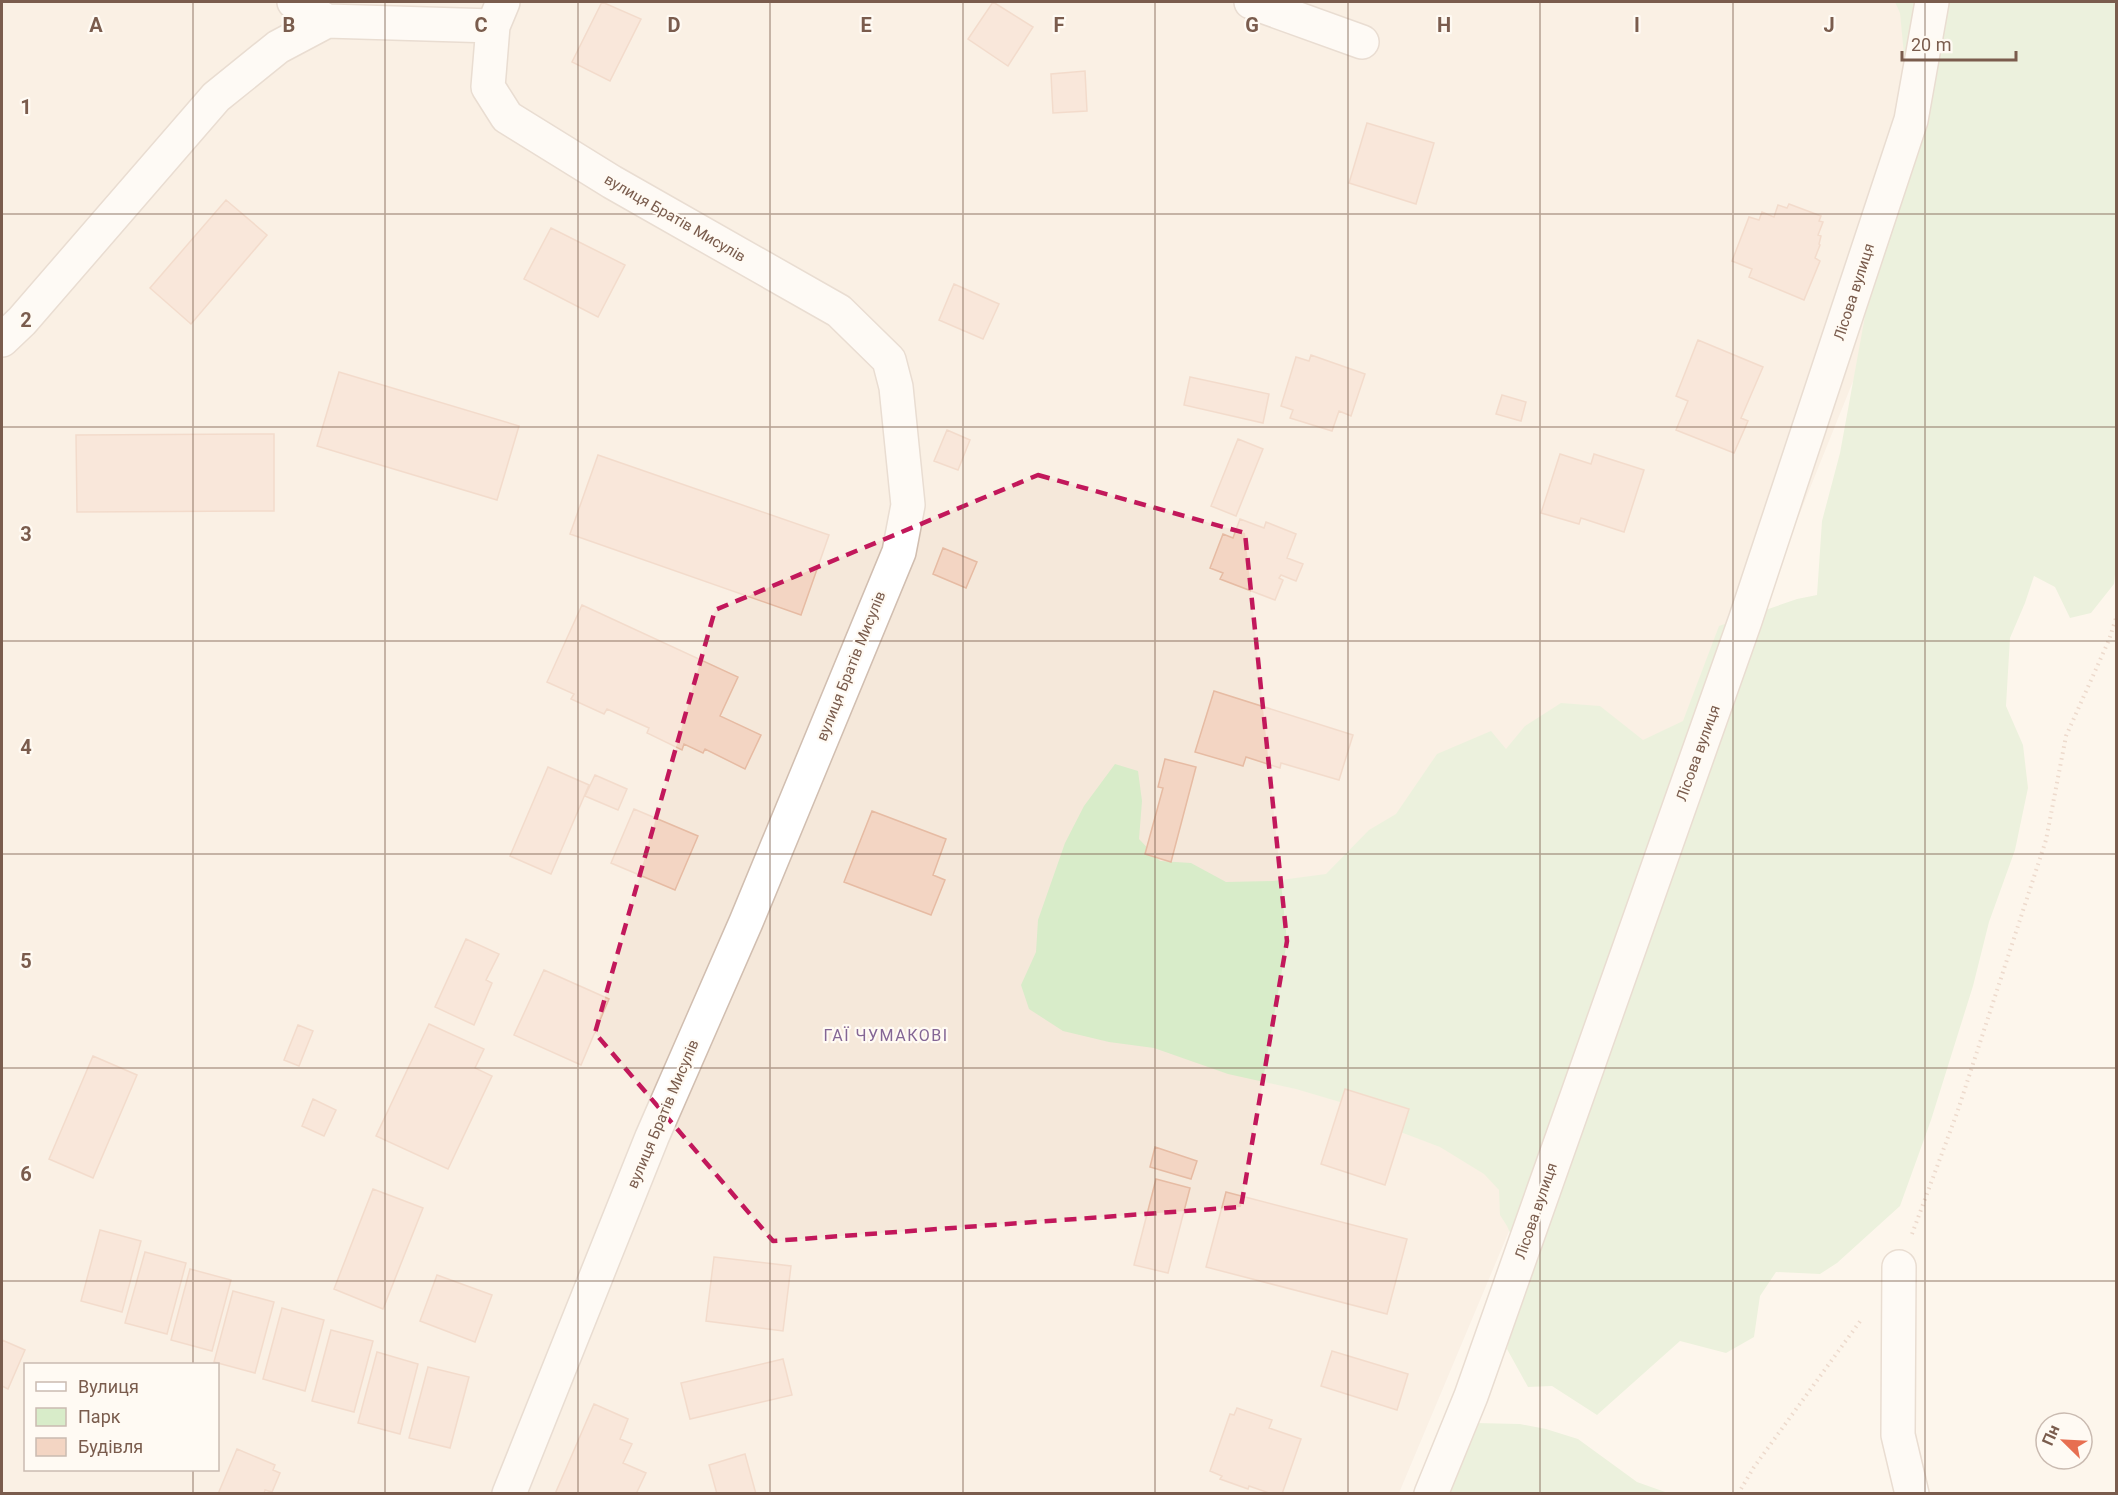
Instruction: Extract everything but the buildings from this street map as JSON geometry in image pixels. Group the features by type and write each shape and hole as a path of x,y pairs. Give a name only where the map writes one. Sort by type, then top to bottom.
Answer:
{"street":[{"path":"294,2 327,21"},
{"path":"1251,2 1362,42"},
{"name":"Лісова вулиця","path":"1431,1494 1471,1396 1745,621 1911,120 1932,2"},
{"path":"2,340 216,97 278,47 327,21 498,14"},
{"name":"вулиця Братів Мисулів","path":"498,14 488,87 507,117 612,182 839,311 889,360 896,387 908,505 898,552 746,922 652,1137 509,1494"},
{"path":"1899,1267 1898,1435 1912,1494"}],"path":[{"path":"1899,1267 1957,1113 2046,840 2066,736 2109,640 2116,618"},
{"path":"1738,1494 1754,1467 1867,1311"}],"highlighted area":[{"path":"1038,475 1245,533 1287,941 1241,1207 773,1241 595,1033 715,610"}],"shaded area":[{"path":"2,2 1942,2 1895,277 1554,1124 1399,1493 2,1494"}],"green space":[{"path":"1895,2 2116,2 2116,565 2114,584 2091,613 2070,618 2055,587 2034,576 2010,638 2006,706 2023,745 2028,788 2015,850 1989,922 1973,986 1931,1120 1900,1206 1837,1263 1820,1274 1776,1272 1760,1296 1754,1337 1726,1353 1680,1341 1597,1415 1552,1386 1528,1387 1507,1349 1515,1308 1527,1270 1500,1215 1499,1190 1484,1174 1440,1147 1382,1125 1340,1102 1296,1089 1228,1074 1154,1048 1109,1042 1063,1031 1029,1009 1021,985 1036,952 1038,920 1065,843 1084,806 1115,764 1138,771 1142,801 1139,839 1160,861 1191,863 1226,882 1273,881 1326,874 1369,830 1396,814 1437,754 1491,731 1506,749 1525,726 1561,703 1600,706 1643,740 1683,721 1719,626 1797,599 1817,595 1822,521 1840,453 1907,86 1900,13"},
{"path":"1476,1423 1520,1424 1578,1439 1637,1482 1668,1493 1425,1494"}],"district":[{"name":"ГАЇ ЧУМАКОВІ","path":"886,1035"}]}
